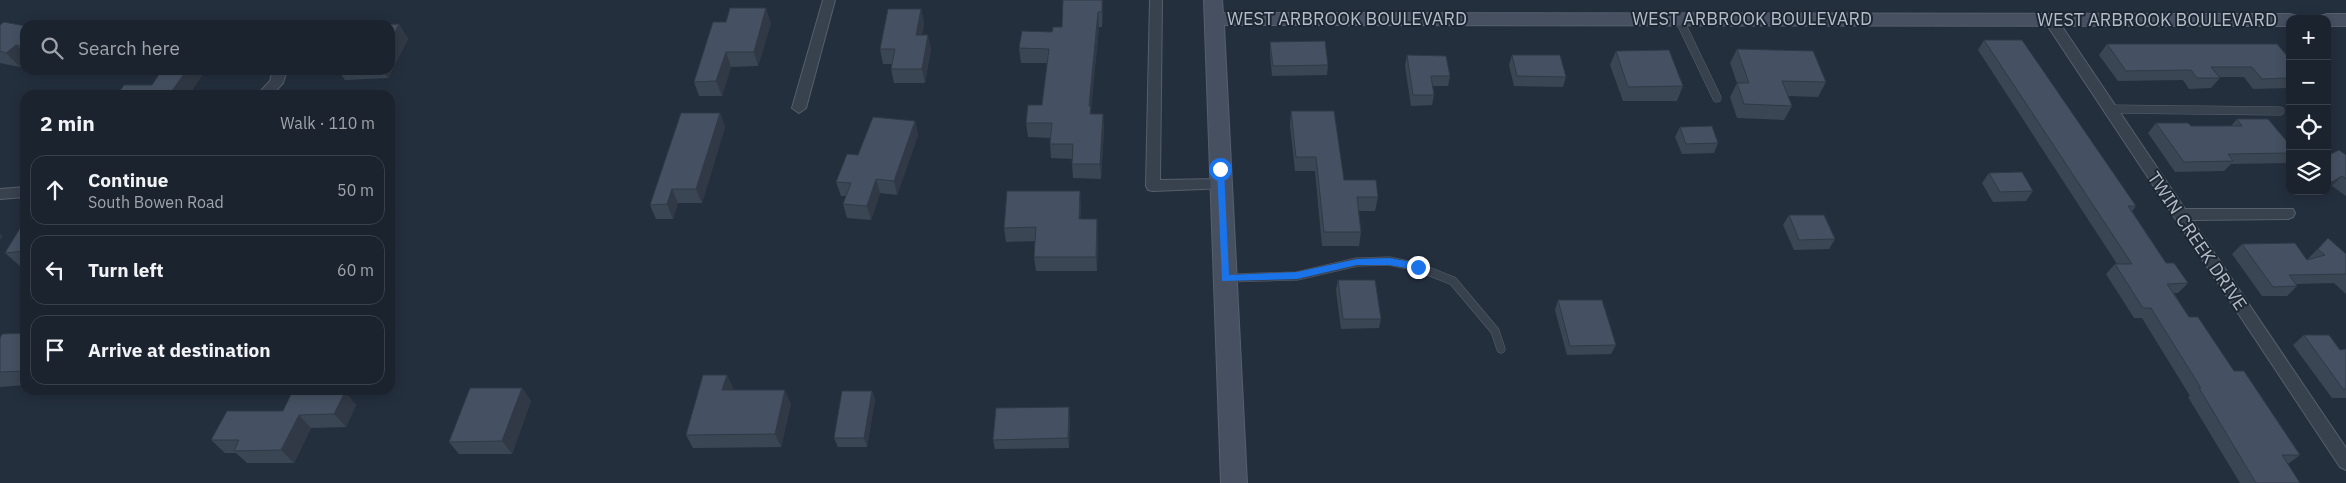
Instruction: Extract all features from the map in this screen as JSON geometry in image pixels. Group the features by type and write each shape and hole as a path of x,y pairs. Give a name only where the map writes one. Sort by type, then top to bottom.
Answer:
{"street":[{"path":"800,108 829,0"},
{"path":"1156,0 1153,186 1221,184"},
{"path":"1213,9 1234,483"},
{"name":"WEST ARBROOK BOULEVARD","path":"1213,9 1679,19 2286,20"},
{"name":"TWIN CREEK DRIVE","path":"2050,20 2179,215 2339,441 2346,462"},
{"path":"2331,20 2346,20"},
{"path":"269,90 276,83 278,75"},
{"path":"0,194 20,192"},
{"path":"2179,215 2288,212"}],"lane":[{"path":"1679,19 1717,98"},
{"path":"2108,110 2280,111"},
{"path":"1225,278 1297,276 1357,262 1389,261 1418,267 1453,281 1495,330 1501,349"}],"building":[{"path":"1063,0 1102,0 1102,12 1098,12 1089,106 1091,106 1090,114 1103,114 1100,164 1072,164 1073,144 1050,144 1052,123 1026,123 1028,105 1042,105 1049,49 1019,48 1022,31 1052,32 1053,27 1062,27"},
{"path":"730,8 766,8 754,52 726,52 716,81 694,82 713,22 726,22"},
{"path":"888,9 921,9 916,35 928,35 922,69 891,69 895,49 880,49"},
{"path":"4,22 20,25 20,46 16,45 6,53 0,51 0,25"},
{"path":"1984,40 2022,40 2136,206 2128,206 2166,263 2174,263 2188,283 2167,284 2189,317 2198,317 2234,371 2244,371 2300,455 2282,455 2300,483 2256,483 2199,388 2201,388 2151,308 2143,308 2115,264 2132,264"},
{"path":"1325,41 1328,65 1273,66 1270,42"},
{"path":"2107,44 2277,44 2286,54 2286,78 2262,79 2252,67 2211,67 2220,78 2197,78 2191,70 2126,71"},
{"path":"1737,49 1813,51 1826,82 1782,81 1792,106 1744,104 1737,83 1749,83"},
{"path":"1669,50 1683,86 1628,87 1616,51"},
{"path":"1407,55 1446,56 1450,76 1431,76 1434,95 1413,95"},
{"path":"1512,55 1560,55 1566,77 1517,76"},
{"path":"159,75 183,75 173,90 120,90 124,85 152,85"},
{"path":"1291,111 1334,111 1344,180 1376,180 1378,197 1357,197 1361,232 1324,232 1316,157 1296,157"},
{"path":"681,113 720,113 696,189 672,189 667,204 650,205"},
{"path":"873,117 915,121 894,181 876,179 867,206 843,204 851,183 836,182 847,154 858,155"},
{"path":"2237,119 2268,119 2286,140 2286,153 2228,154 2233,161 2184,162 2156,123 2188,123 2191,126 2242,126"},
{"path":"1712,126 1718,143 1686,144 1680,127"},
{"path":"2339,150 2346,155 2346,179 2342,176 2331,181 2331,154"},
{"path":"2022,172 2033,191 2000,192 1989,173"},
{"path":"1007,191 1080,191 1079,219 1097,219 1096,257 1034,257 1036,227 1004,228"},
{"path":"1789,215 1824,215 1835,239 1799,240"},
{"path":"20,228 20,252 5,253"},
{"path":"2328,238 2346,254 2346,274 2289,275 2297,286 2273,287 2242,244 2295,243 2307,260 2325,255 2318,249"},
{"path":"1338,280 1375,280 1381,319 1343,319"},
{"path":"1558,300 1602,300 1616,345 1570,346"},
{"path":"20,333 20,371 0,372 0,338 2,334"},
{"path":"2304,335 2329,335 2340,350 2346,349 2346,389 2343,389"},
{"path":"703,375 727,375 722,390 785,390 775,434 686,435"},
{"path":"470,388 522,388 502,441 449,442"},
{"path":"842,391 872,391 864,438 834,438"},
{"path":"291,395 344,395 334,414 299,415 281,450 234,451 239,440 211,440 227,411 283,411"},
{"path":"1069,407 1068,438 993,440 996,408"}],"route":[{"path":"1220,169 1225,278 1297,276 1357,262 1389,261 1418,267"}]}
